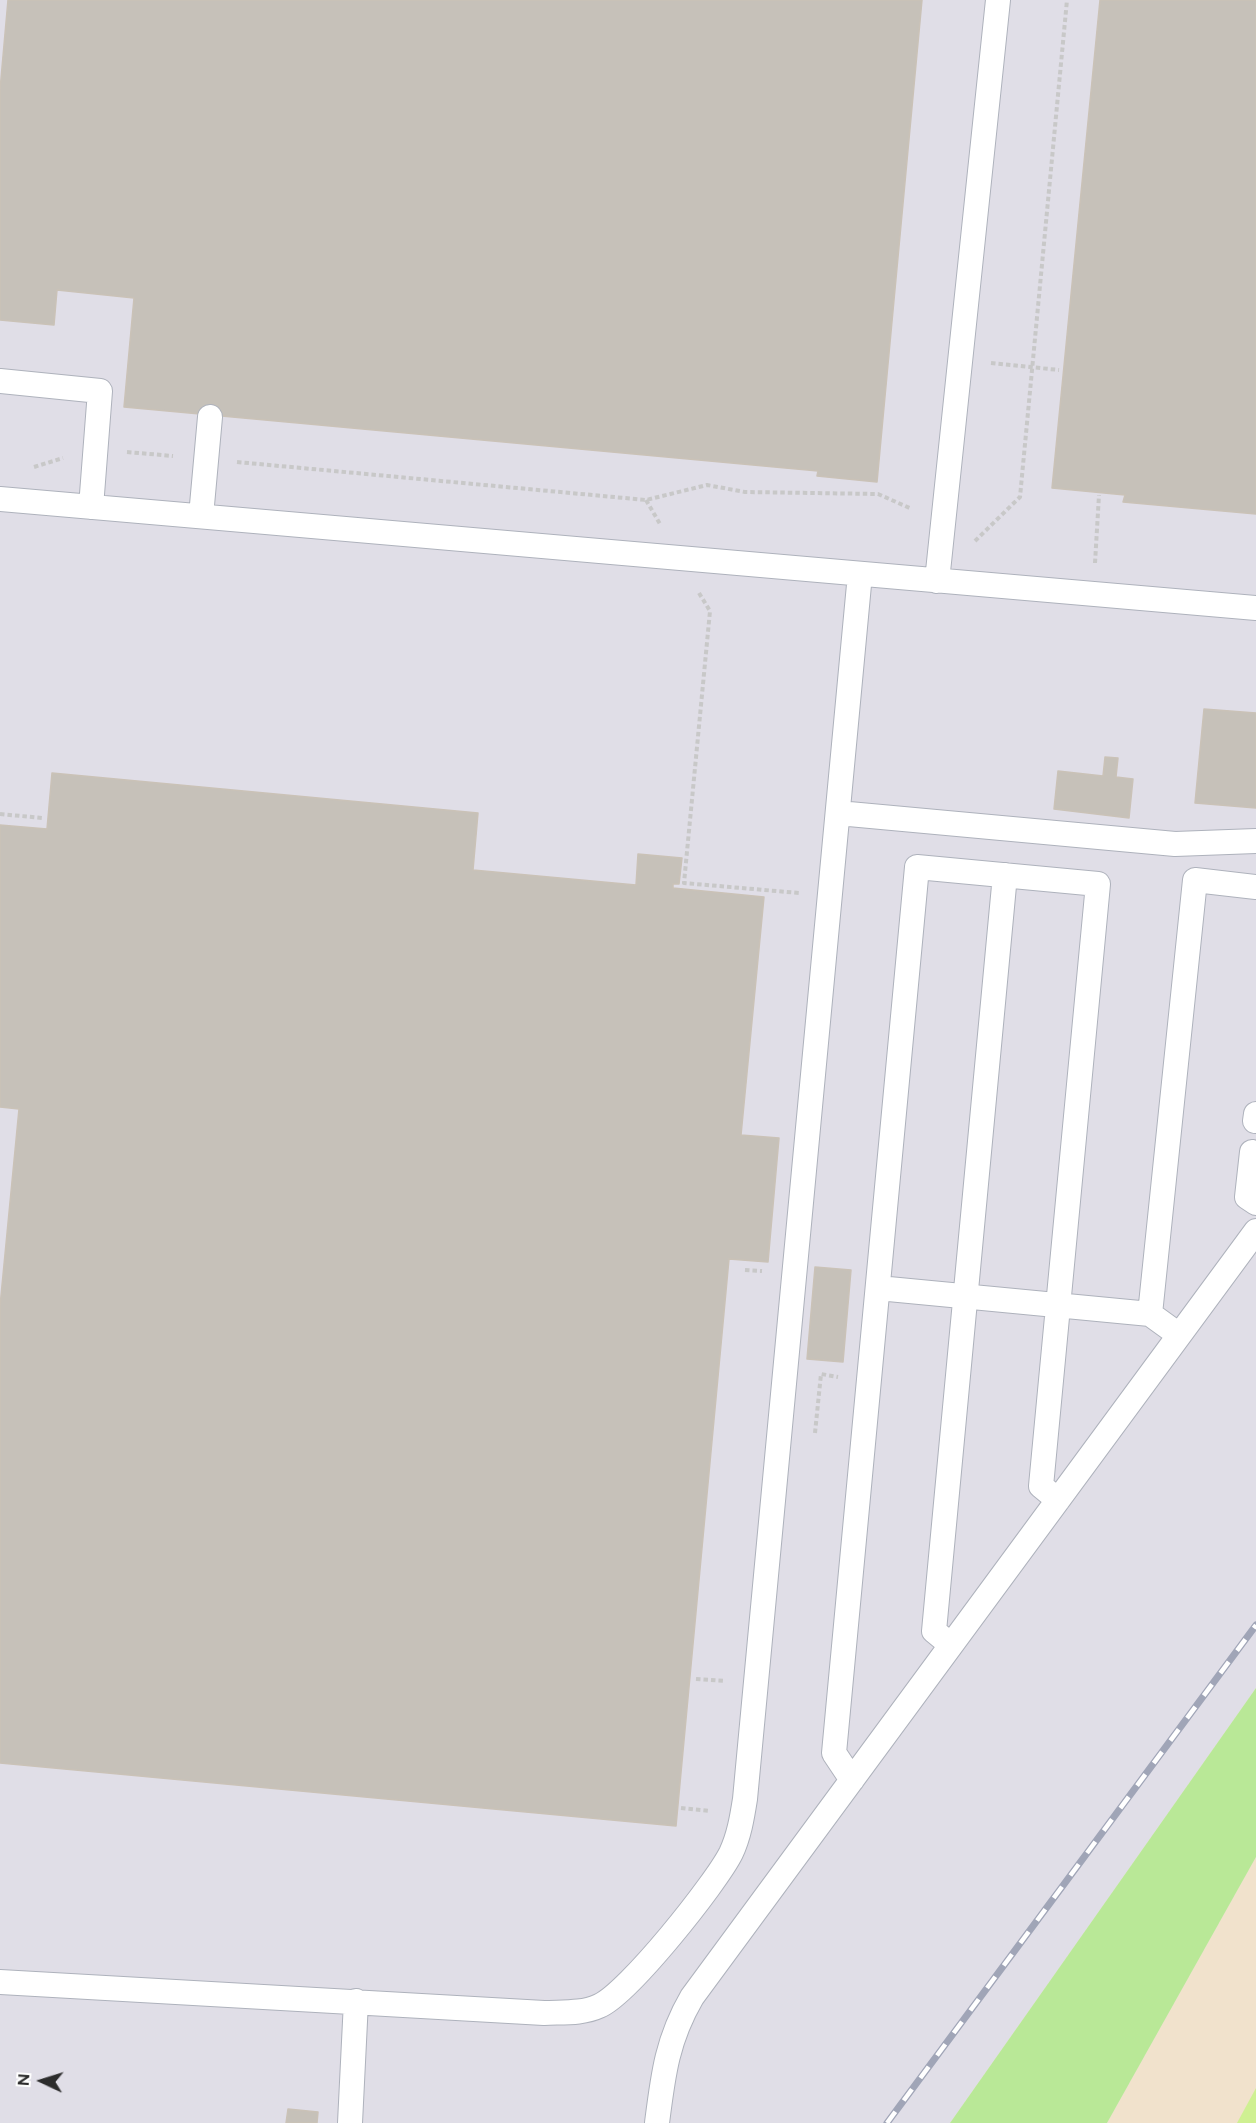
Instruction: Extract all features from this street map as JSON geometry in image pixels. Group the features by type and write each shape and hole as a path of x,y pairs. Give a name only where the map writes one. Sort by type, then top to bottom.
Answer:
{"lane":[{"path":"937,581 998,0"},
{"path":"0,381 100,391 91,507"},
{"path":"201,516 210,417"},
{"path":"0,499 1256,608"},
{"path":"0,1982 544,2013 578,2012 598,2007 614,1998 639,1973 715,1878 730,1854 739,1831 744,1799 860,574"},
{"path":"838,813 1175,844 1256,841"},
{"path":"1150,1314 1200,843"},
{"path":"852,1780 834,1753 917,867 1098,884 1041,1486 1058,1500"},
{"path":"951,1645 934,1631 1005,875"},
{"path":"1195,880 1256,887"},
{"path":"1255,1121 1256,1114"},
{"path":"1252,1152 1247,1197 1256,1203"},
{"path":"657,2123 667,2051 676,2025 692,1997 1256,1231"},
{"path":"878,1288 1150,1314 1179,1335"},
{"path":"350,2123 356,2001"}],"path":[{"path":"965,583 968,549 1020,497 1067,0"},
{"path":"960,360 1059,370"},
{"path":"23,466 35,468 82,452 96,451 646,500 707,485 745,492 878,494 978,539"},
{"path":"1092,594 1099,495"},
{"path":"646,500 710,611 684,883 830,896"},
{"path":"0,814 42,818"}],"shaded area":[{"path":"0,0 1256,0 1256,1688 950,2123 0,2123"},
{"path":"1256,1857 1256,2123 1107,2123"}],"green space":[{"path":"1256,1688 1256,1857 1107,2123 950,2123"},
{"path":"1256,2088 1256,2123 1237,2123"}],"building":[{"path":"8,0 922,0 877,482 817,476 818,471 124,407 134,298 57,290 54,325 0,320 0,90"},
{"path":"1100,0 1256,0 1256,514 1123,502 1125,495 1052,488"},
{"path":"1204,709 1256,713 1256,808 1195,803"},
{"path":"1105,757 1118,758 1116,777 1133,779 1129,818 1054,809 1058,771 1103,776"},
{"path":"52,773 478,813 473,870 636,885 638,854 682,858 679,884 673,884 673,888 764,897 741,1135 779,1138 768,1262 729,1259 676,1826 0,1763 0,1306 19,1109 0,1107 0,825 47,829"},
{"path":"815,1267 851,1270 843,1362 807,1359"},
{"path":"288,2109 318,2112 317,2123 286,2123"}],"railway":[{"path":"887,2123 1256,1625"}]}
